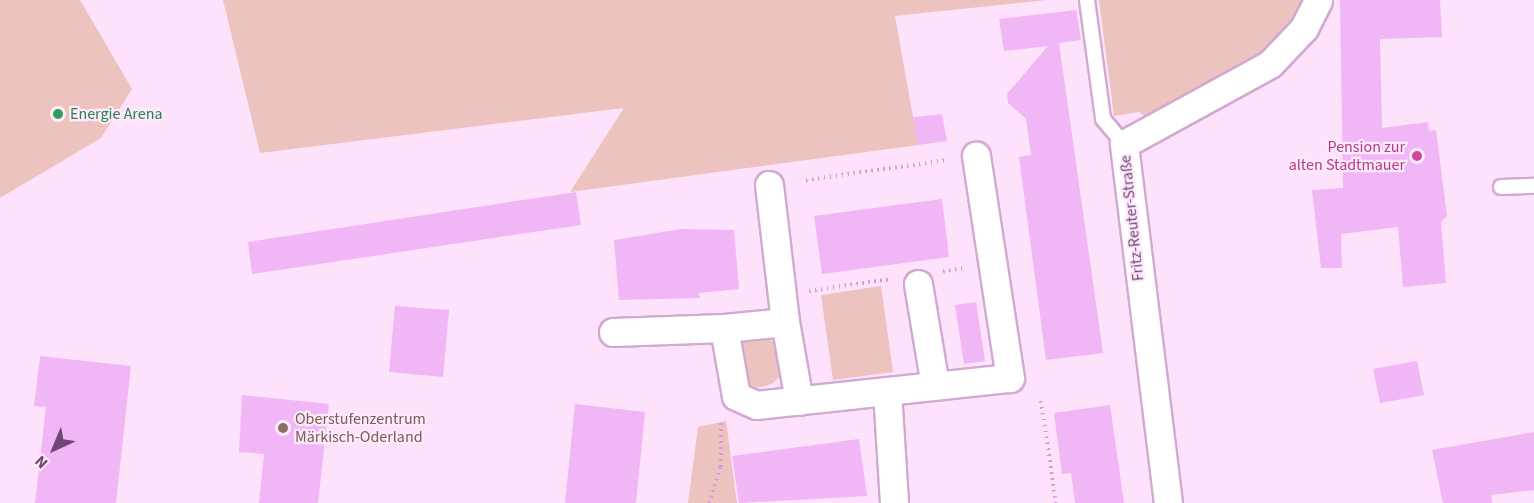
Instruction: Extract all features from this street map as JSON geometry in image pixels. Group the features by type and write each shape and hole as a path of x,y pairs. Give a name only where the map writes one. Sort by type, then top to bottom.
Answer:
{"street":[{"name":"Fritz-Reuter-Straße","path":"1168,503 1124,144 1270,64 1304,28 1318,0"},
{"path":"724,328 736,396 756,405 1010,378 976,156"},
{"path":"769,185 785,322 799,401"},
{"path":"917,278 935,386"},
{"path":"613,332 724,328 785,322"},
{"path":"887,392 894,503"}],"lane":[{"path":"1087,0 1103,120 1124,144"},
{"path":"1501,187 1534,186"}],"path":[{"path":"806,180 976,156"},
{"path":"782,295 917,278 992,264"},
{"path":"709,503 722,466 719,422 736,396"},
{"path":"1041,401 1056,503"}],"shaded area":[{"name":"Energie Arena","path":"0,0 80,0 132,89 101,138 0,198"},
{"path":"223,0 1047,0 895,16 918,145 570,192 624,108 260,153"},
{"path":"1099,0 1318,0 1304,28 1155,124 1139,112 1114,116"},
{"path":"881,286 893,372 833,380 821,295"},
{"path":"759,337 777,344 784,362 777,380 759,387 741,380 734,362 741,344"},
{"path":"726,421 737,503 688,503 698,427"}],"building":[{"path":"1340,0 1440,0 1442,37 1380,39 1382,128 1428,122 1429,131 1436,130 1447,216 1441,222 1446,283 1403,287 1398,227 1341,234 1342,268 1321,268 1312,190 1343,188"},
{"path":"1076,10 1081,40 1059,43 1103,353 1046,360 1019,157 1031,155 1026,119 1008,103 1007,94 1048,46 1004,51 999,19"},
{"path":"942,114 947,141 918,145 913,117"},
{"path":"576,192 581,225 252,274 248,242"},
{"path":"942,199 949,257 822,274 814,216"},
{"path":"681,229 734,230 739,289 699,293 700,298 619,300 614,240"},
{"path":"976,302 985,361 964,364 955,305"},
{"path":"395,306 449,310 443,377 389,372"},
{"path":"40,356 131,366 116,503 35,503 46,407 34,406"},
{"path":"1417,361 1424,395 1380,403 1373,369"},
{"name":"Oberstufenzentrum Märkisch-Oderland","path":"242,395 329,404 318,503 259,503 264,454 239,452"},
{"path":"575,404 645,412 636,503 565,503"},
{"path":"1110,405 1124,503 1075,503 1071,473 1062,474 1054,413"},
{"path":"1534,432 1534,490 1491,495 1492,503 1443,503 1432,450"},
{"path":"859,439 867,496 739,503 732,456"}],"place":[{"name":"Energie Arena","path":"58,114"},
{"name":"Pension zur alten Stadtmauer","path":"1417,156"},
{"name":"Oberstufenzentrum Märkisch-Oderland","path":"283,428"}]}
